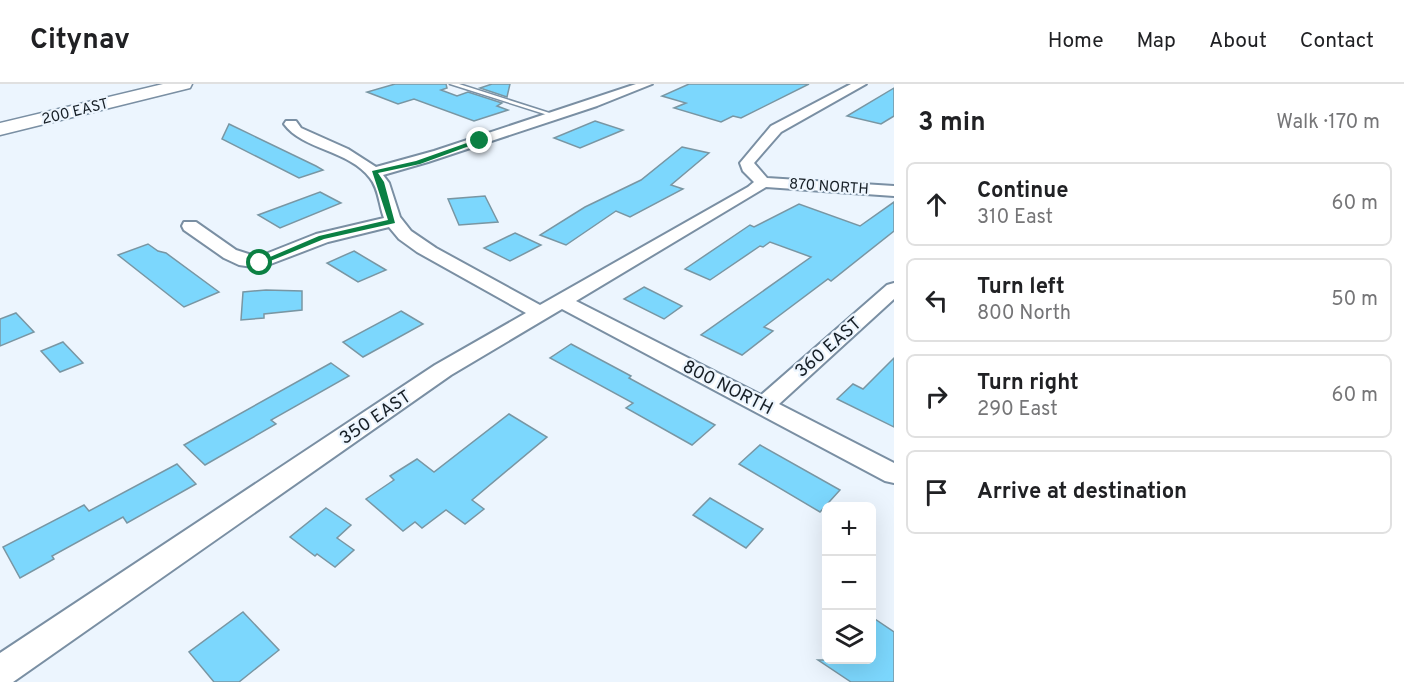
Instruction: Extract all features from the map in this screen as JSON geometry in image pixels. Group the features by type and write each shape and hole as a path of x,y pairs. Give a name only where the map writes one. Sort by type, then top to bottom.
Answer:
{"street":[{"name":"200 EAST","path":"0,129 184,84"},
{"path":"375,172 418,162 646,84"},
{"path":"763,182 748,168 747,163 773,132 860,84"},
{"path":"291,124 297,131 358,160 375,172 381,182 392,221 424,248 540,313"},
{"name":"870 NORTH","path":"763,182 894,191"},
{"name":"350 EAST","path":"0,672 443,370 753,190 763,182"},
{"path":"190,226 230,254 244,261 260,263 321,238 392,221"},
{"name":"360 EAST","path":"763,406 893,292"},
{"name":"800 NORTH","path":"561,301 894,474"}],"lane":[{"path":"453,84 556,116"}],"building":[{"path":"395,84 446,84 447,88 441,90 457,96 468,92 502,103 497,106 508,110 474,121 414,99 398,104 367,92"},
{"path":"492,84 510,84 507,97 480,88"},
{"path":"689,84 809,84 741,118 733,116 721,122 674,108 686,103 662,96"},
{"path":"894,88 894,116 881,124 847,116"},
{"path":"595,121 623,130 580,148 554,138"},
{"path":"229,124 323,170 299,178 222,139"},
{"path":"682,147 709,153 671,185 683,189 630,217 616,211 566,245 540,235 585,207 641,180"},
{"path":"320,192 341,203 280,228 258,215"},
{"path":"485,196 498,222 459,225 448,199"},
{"path":"894,202 894,231 831,281 828,279 764,327 773,331 742,355 701,335 811,257 770,242 763,247 760,246 710,280 685,269 750,225 754,227 799,204 860,226"},
{"path":"515,233 541,245 510,261 484,248"},
{"path":"148,244 166,253 219,292 184,307 118,255"},
{"path":"354,251 386,270 358,282 327,263"},
{"path":"644,287 682,306 664,319 624,299"},
{"path":"302,291 302,310 264,314 264,318 241,320 243,292"},
{"path":"401,311 423,324 363,357 343,342"},
{"path":"16,313 34,332 0,346 0,319"},
{"path":"63,342 83,363 60,372 41,351"},
{"path":"571,344 715,425 692,445 626,408 633,403 550,358"},
{"path":"894,358 894,427 837,399 853,384 863,389"},
{"path":"331,363 349,376 271,420 276,424 205,465 184,445"},
{"path":"509,414 547,437 472,500 484,509 465,524 446,510 422,528 415,522 403,531 366,499 394,480 390,476 417,459 434,472"},
{"path":"760,445 840,490 829,502 822,502 820,512 739,464"},
{"path":"177,464 196,484 127,523 123,517 52,556 54,559 20,578 3,547 84,505 89,511"},
{"path":"710,498 763,529 746,548 693,515"},
{"path":"326,508 351,525 337,538 354,550 335,567 317,554 315,556 290,537"},
{"path":"243,612 279,650 239,682 214,682 189,652"},
{"path":"876,620 894,632 894,682 851,682 824,664 876,664"}],"route":[{"path":"260,263 342,231 392,221 386,208 381,182 375,172 418,162 480,141"}]}
